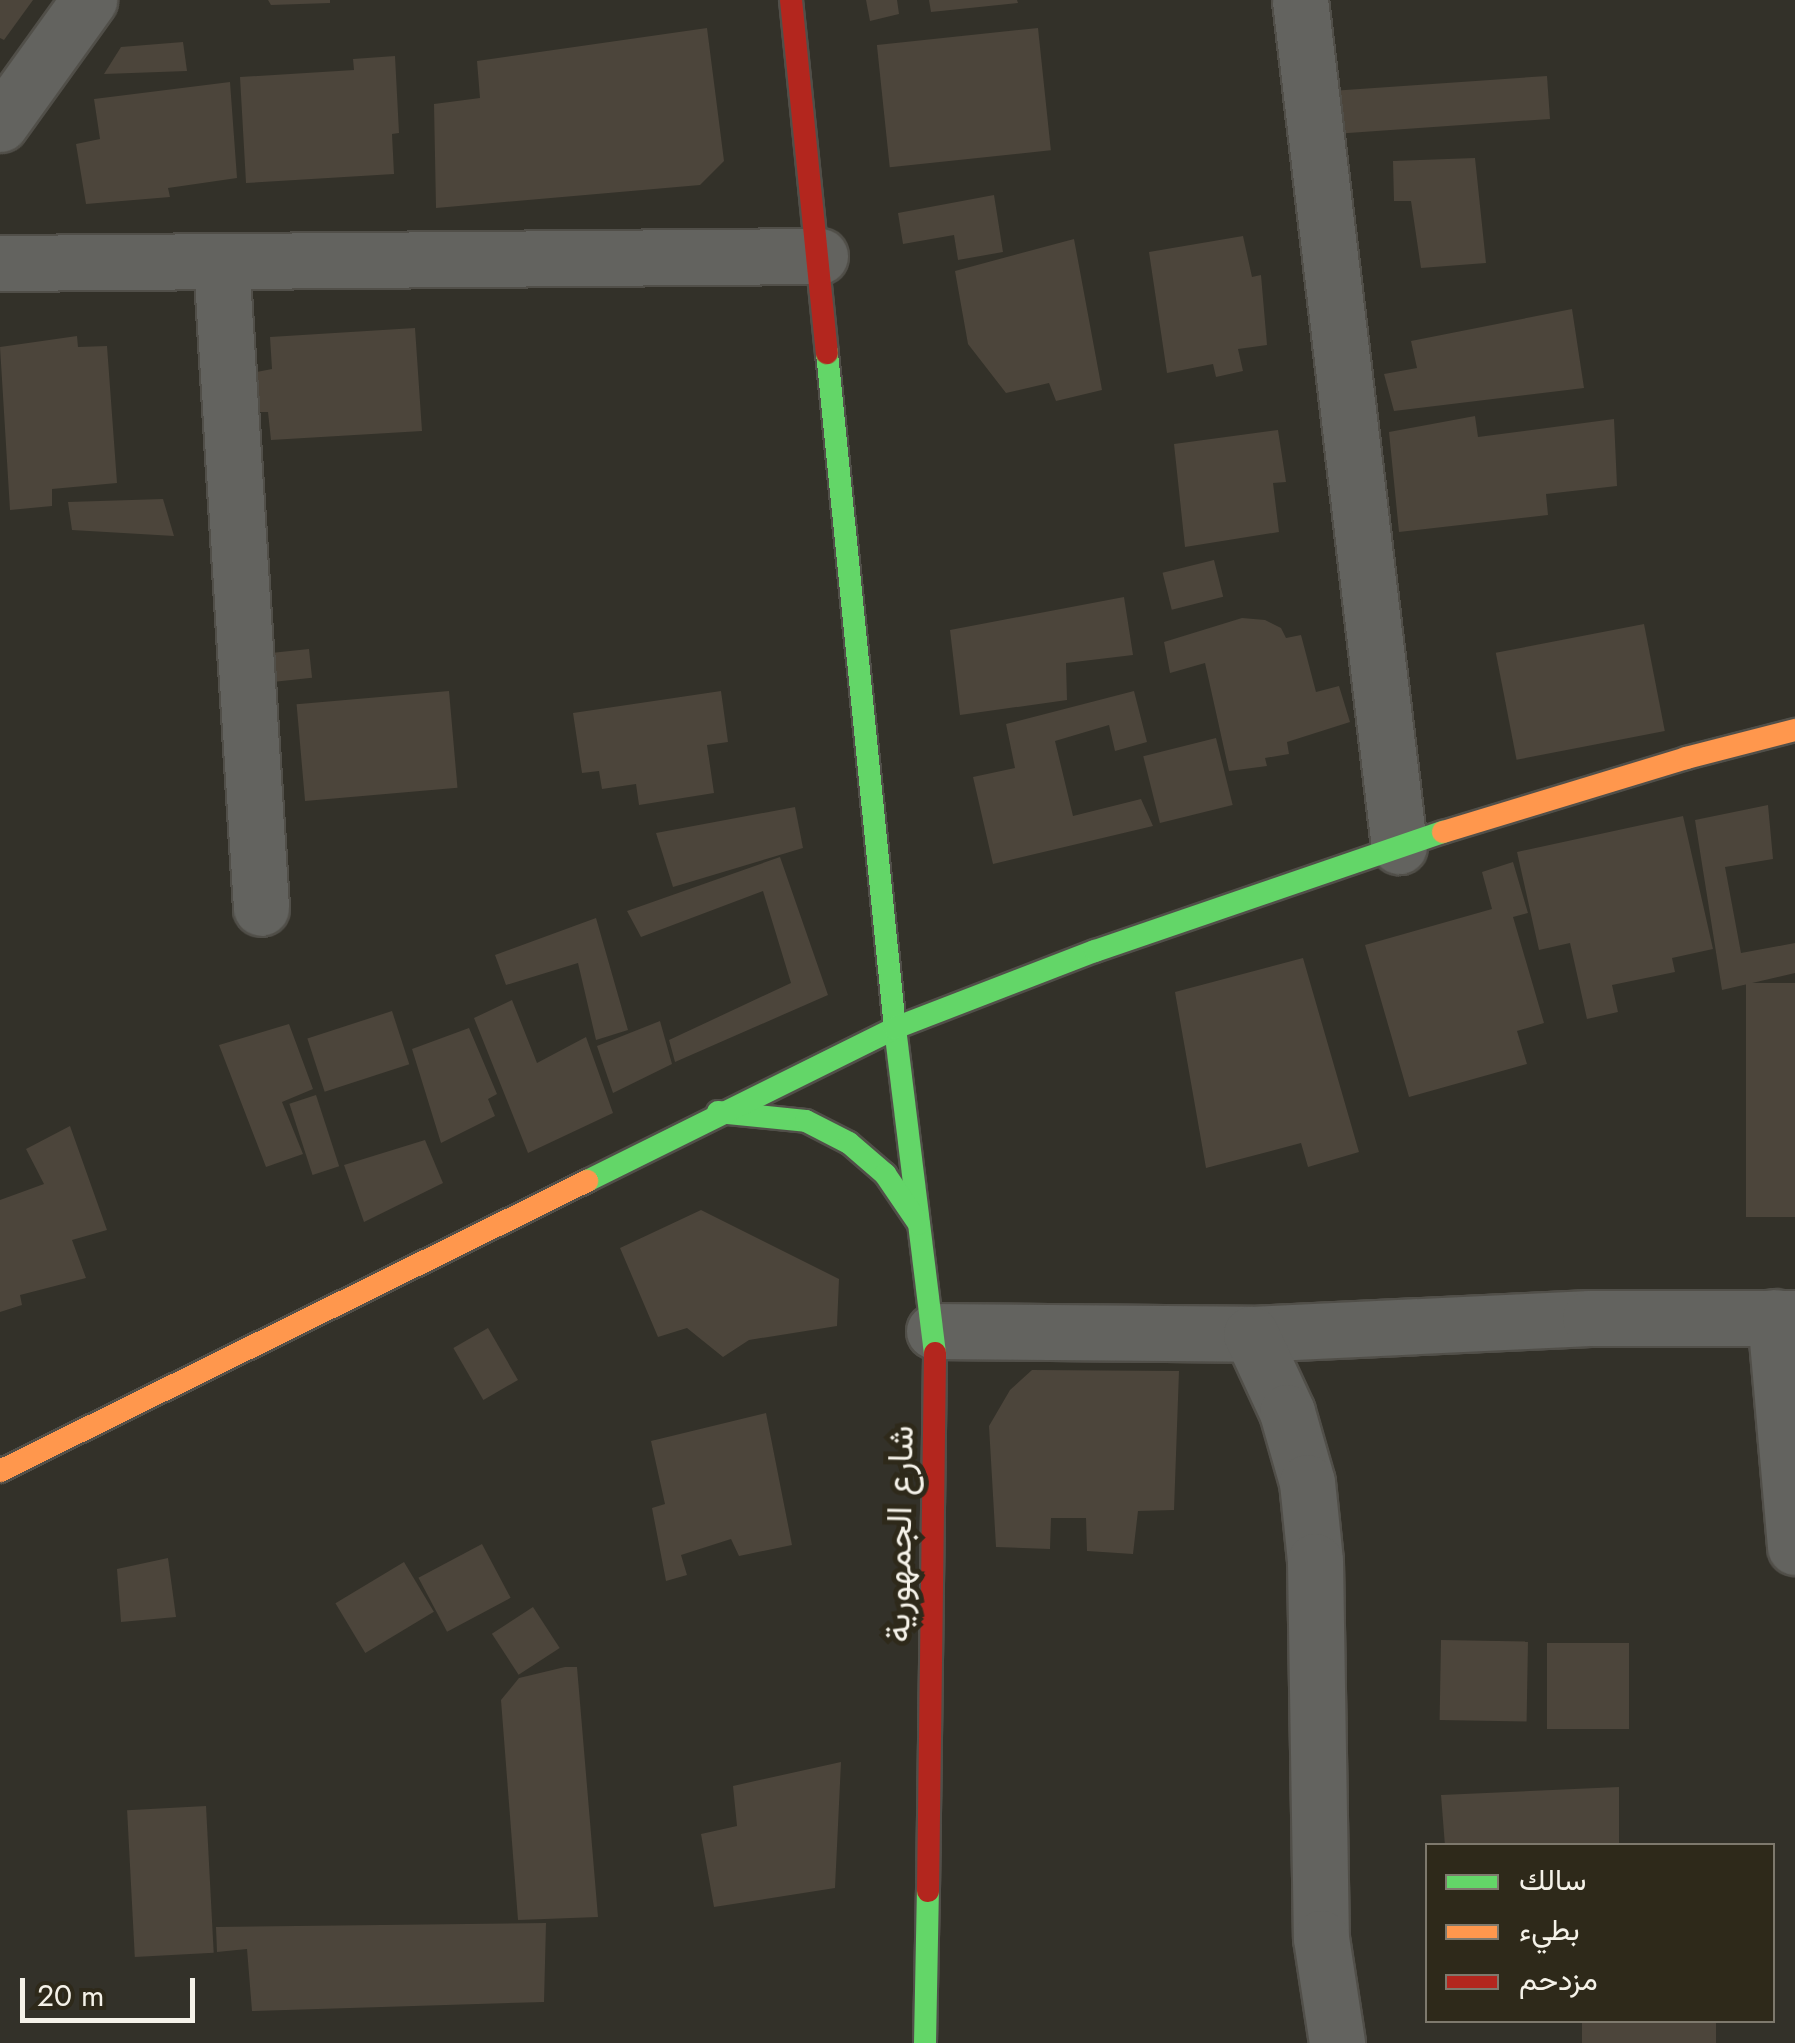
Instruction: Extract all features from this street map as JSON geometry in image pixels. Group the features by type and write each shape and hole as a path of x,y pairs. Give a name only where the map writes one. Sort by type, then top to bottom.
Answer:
{"main road":[{"name":"شارع الجمهورية","path":"790,0 820,256 895,1028 934,1330 937,1432 925,2043"},
{"path":"0,1471 718,1112 895,1028 1096,951 1398,846 1686,758 1795,730"},
{"path":"718,1112 806,1121 849,1143 885,1174 920,1226"}],"street":[{"path":"5,106 89,0"},
{"path":"1300,0 1398,846"},
{"path":"0,263 820,256"},
{"path":"221,261 261,908"},
{"path":"934,1330 1251,1334 1590,1318 1785,1317 1795,1546"},
{"path":"1251,1334 1287,1412 1307,1482 1315,1561 1321,1938 1337,2043"}],"building":[{"path":"0,0 33,0 4,40 0,38"},
{"path":"268,0 330,0 330,3 271,5"},
{"path":"866,0 897,0 899,14 870,21"},
{"path":"929,0 1017,0 1018,3 931,12"},
{"path":"707,28 724,161 700,185 436,208 434,104 480,98 477,61"},
{"path":"1038,28 1051,150 890,167 877,45"},
{"path":"183,42 187,71 104,74 121,47"},
{"path":"395,56 399,133 392,134 394,174 246,183 240,77 354,70 353,59"},
{"path":"1547,76 1550,119 1338,134 1335,91"},
{"path":"230,82 237,178 168,188 170,197 86,204 76,144 100,139 94,99"},
{"path":"1475,158 1486,263 1421,268 1411,201 1394,201 1393,161"},
{"path":"994,195 1003,252 958,260 954,235 903,244 898,213"},
{"path":"1243,236 1252,277 1261,275 1267,345 1238,349 1243,371 1216,377 1213,364 1167,373 1149,252"},
{"path":"1074,239 1102,390 1056,401 1049,383 1006,393 968,344 955,271"},
{"path":"1572,309 1584,388 1394,411 1384,374 1417,368 1411,341"},
{"path":"415,328 422,431 271,440 268,412 257,412 252,373 272,369 270,337"},
{"path":"77,336 78,347 107,346 117,483 52,489 52,506 10,510 0,347"},
{"path":"1475,416 1478,437 1614,419 1617,486 1546,494 1548,515 1399,532 1389,432"},
{"path":"1278,430 1286,482 1273,483 1279,532 1185,547 1174,444"},
{"path":"163,499 174,536 72,530 68,502"},
{"path":"1214,560 1223,597 1172,610 1163,573"},
{"path":"1124,597 1133,655 1066,663 1067,700 960,715 950,630"},
{"path":"1242,618 1265,620 1281,628 1286,638 1301,635 1316,692 1339,686 1350,722 1287,742 1289,754 1265,758 1267,766 1229,771 1205,663 1170,673 1164,642"},
{"path":"1644,624 1665,731 1517,760 1496,653"},
{"path":"309,649 312,678 256,684 253,655"},
{"path":"449,691 457,788 305,801 297,704"},
{"path":"721,691 728,742 707,745 714,793 639,805 636,784 602,789 599,771 582,773 573,713"},
{"path":"1134,691 1147,742 1115,751 1109,725 1055,741 1073,816 1141,799 1153,826 993,864 973,777 1015,768 1006,724"},
{"path":"1216,738 1233,805 1160,823 1143,756"},
{"path":"1768,805 1773,859 1725,867 1741,953 1795,943 1795,973 1722,990 1695,820"},
{"path":"795,807 803,848 673,887 656,833"},
{"path":"1683,816 1713,949 1672,958 1675,972 1612,985 1618,1012 1587,1019 1570,943 1539,950 1517,852"},
{"path":"780,857 828,995 675,1062 669,1040 791,983 763,891 641,937 627,911"},
{"path":"1513,862 1528,913 1513,917 1544,1023 1517,1031 1527,1064 1409,1097 1365,945 1492,909 1482,872"},
{"path":"596,918 628,1030 596,1040 578,963 506,985 495,955"},
{"path":"1303,958 1359,1152 1308,1167 1301,1143 1206,1168 1175,992"},
{"path":"1746,983 1795,983 1795,1217 1746,1217"},
{"path":"512,1000 537,1063 586,1037 613,1113 528,1153 474,1018"},
{"path":"392,1011 409,1064 325,1092 307,1039"},
{"path":"660,1021 672,1064 613,1093 597,1046"},
{"path":"289,1024 313,1089 282,1102 303,1154 266,1167 219,1045"},
{"path":"469,1028 497,1094 488,1099 495,1116 441,1143 412,1049"},
{"path":"316,1095 339,1166 313,1175 289,1104"},
{"path":"70,1126 107,1230 72,1240 86,1278 20,1295 22,1305 0,1312 0,1200 44,1184 26,1149"},
{"path":"425,1140 443,1183 364,1222 344,1165"},
{"path":"701,1210 839,1279 837,1326 749,1340 723,1357 687,1328 658,1337 620,1248"},
{"path":"488,1328 518,1380 483,1400 453,1348"},
{"path":"1032,1370 1179,1371 1174,1510 1138,1511 1133,1554 1087,1551 1086,1518 1051,1518 1050,1549 996,1547 989,1426 1010,1390"},
{"path":"766,1413 792,1545 739,1556 731,1539 681,1555 687,1575 666,1581 652,1508 665,1504 651,1441"},
{"path":"482,1544 511,1598 447,1632 418,1578"},
{"path":"168,1558 176,1617 121,1622 117,1569"},
{"path":"404,1562 434,1612 365,1653 335,1603"},
{"path":"533,1607 560,1648 519,1675 492,1634"},
{"path":"1441,1640 1528,1642 1527,1722 1440,1720"},
{"path":"1547,1643 1629,1643 1629,1729 1547,1729"},
{"path":"577,1667 598,1917 518,1920 501,1700 519,1678"},
{"path":"841,1762 835,1888 714,1907 701,1834 737,1826 733,1786"},
{"path":"1619,1787 1619,1843 1445,1843 1441,1795"},
{"path":"206,1806 214,1953 135,1957 127,1810"},
{"path":"546,1923 544,2002 252,2011 247,1949 217,1952 216,1927"},
{"path":"1582,2023 1716,2023 1716,2043 1582,2043"}],"traffic: fast":[{"path":"827,353 895,1028 935,1353"},
{"path":"587,1181 895,1028 1095,951 1443,832"},
{"path":"718,1112 806,1121 849,1143 885,1174 919,1224"},
{"path":"925,2043 928,1891"}],"traffic: slow":[{"path":"1443,832 1686,758 1795,730"},
{"path":"0,1471 587,1181"}],"traffic: jam":[{"path":"791,0 827,353"},
{"path":"928,1891 935,1353"}]}
